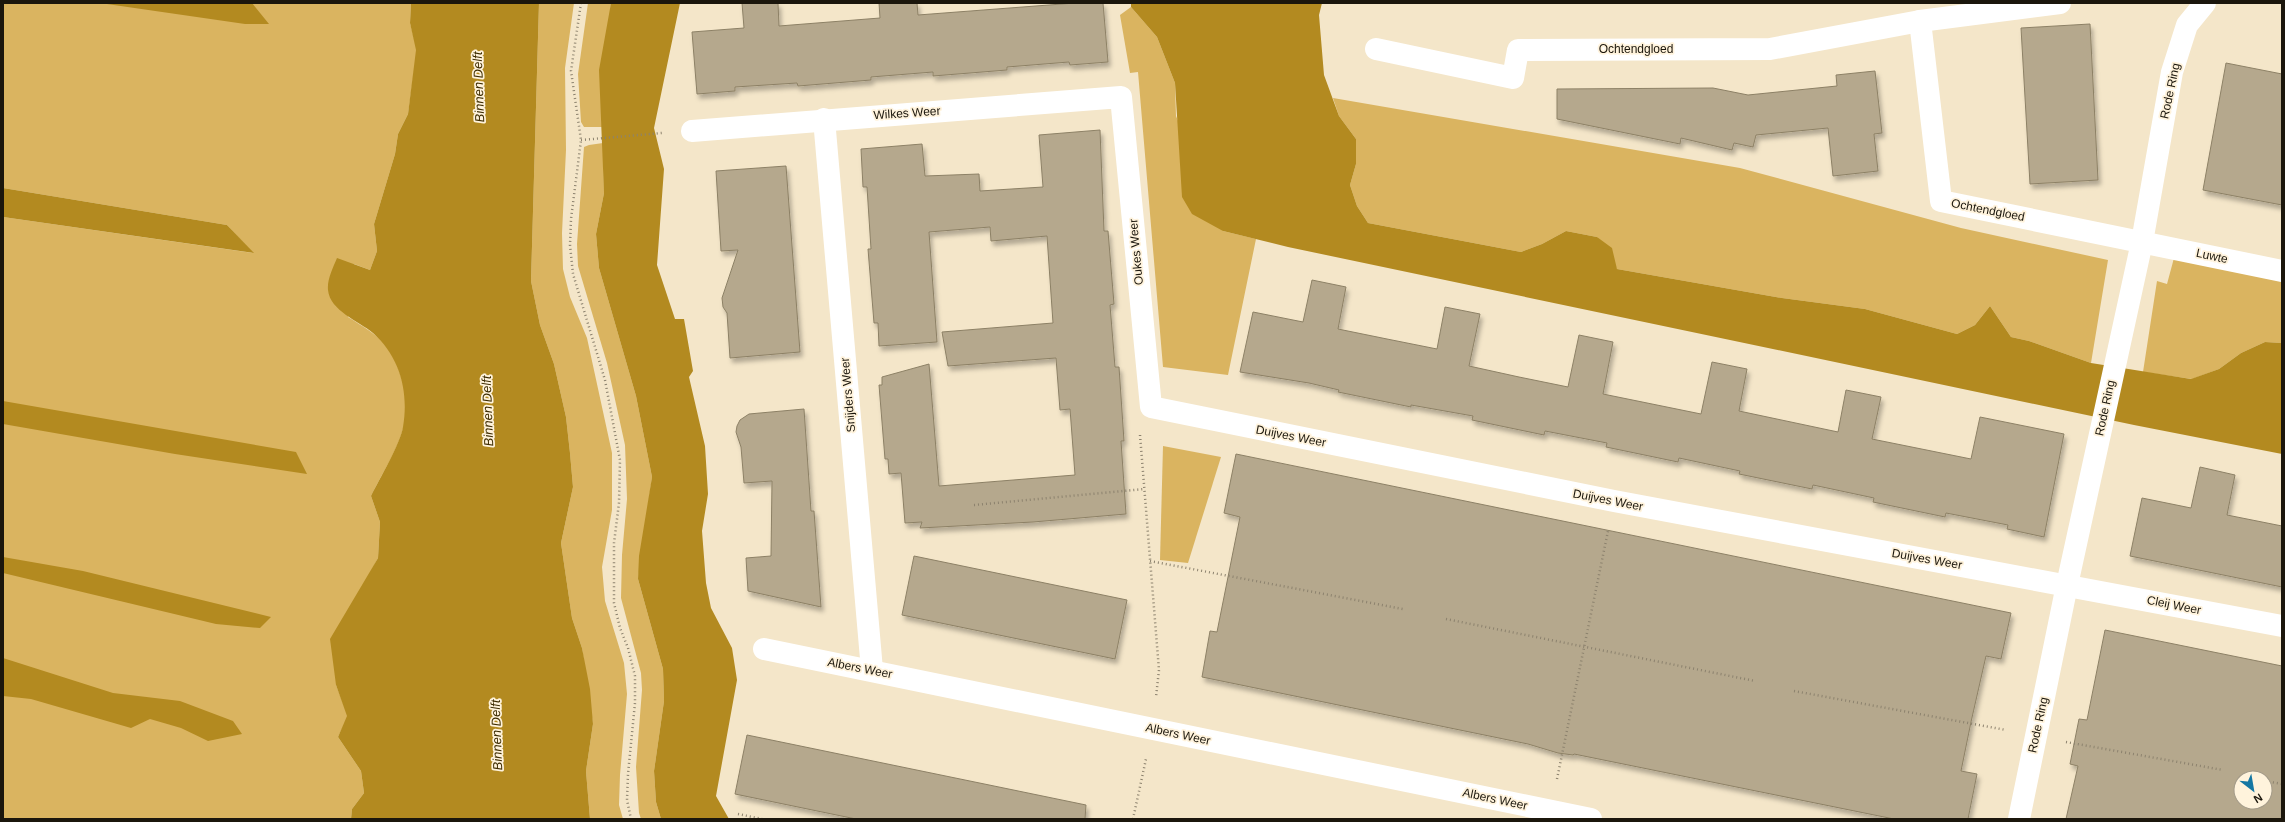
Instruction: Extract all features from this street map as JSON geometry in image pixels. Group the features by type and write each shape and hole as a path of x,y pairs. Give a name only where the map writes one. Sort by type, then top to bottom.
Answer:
{"street":[{"name":"Ochtendgloed","path":"1376,49 1513,78 1518,50 1770,49 1920,22 2060,3"},
{"name":"Rode Ring","path":"2019,819 2067,585 2142,242 2172,72 2187,25 2204,3"},
{"name":"Ochtendgloed","path":"1920,22 1941,201 2142,242"},
{"name":"Wilkes Weer","path":"692,131 824,119 1122,97"},
{"name":"Oukes Weer","path":"1122,97 1151,407"},
{"name":"Snijders Weer","path":"824,119 872,670"},
{"name":"Luwte","path":"2142,242 2282,271"},
{"name":"Duijves Weer","path":"1151,407 1614,501 2067,585"},
{"name":"Cleij Weer","path":"2067,585 2282,626"},
{"name":"Albers Weer","path":"764,649 1591,819"}],"path":[{"path":"581,3 571,71 581,140 571,219 570,245 573,274 605,380 620,460 619,503 614,549 614,603 620,628 628,648 634,676 635,703 627,800 631,819"},
{"path":"581,140 670,132"},
{"path":"1132,819 1152,728 1159,670 1139,438 1151,407"},
{"path":"974,505 1144,489"},
{"path":"1550,811 1614,501"},
{"path":"1150,561 1403,609"},
{"path":"1446,619 1755,681"},
{"path":"1794,691 2223,770"},
{"path":"738,814 762,819"}],"shaded area":[{"path":"3,3 411,3 410,23 417,50 408,114 398,134 395,154 374,224 377,251 370,270 354,264 348,317 374,334 387,347 401,376 404,386 406,409 403,429 400,437 393,454 371,496 380,522 378,558 364,584 336,685 348,716 338,737 361,771 364,793 352,809 351,819 3,819 3,217 253,253 227,225 3,188"},
{"path":"539,3 574,3 565,68 566,150 562,233 563,269 570,297 587,338 612,453 612,510 602,567 605,601 624,663 627,694 619,805 623,819 590,819 586,771 593,724 582,648 572,618 561,543 573,487 570,453 566,417 554,364 540,325 531,281"},
{"path":"588,3 611,3 601,111 602,127 584,127 581,122 578,74"},
{"path":"1131,7 1157,37 1175,83 1176,116 1223,231 1256,239 1228,375 1163,367 1138,72 1130,73 1120,15"},
{"path":"1333,98 1740,168 1961,228 2108,260 2091,363 2029,341 2011,337 1990,306 1975,325 1957,334 1865,309 1782,298 1617,269 1597,237 1566,231 1542,244 1521,252 1368,223 1357,206 1350,185 1356,164 1356,139 1339,116"},
{"path":"603,143 604,193 596,234 599,268 636,396 652,477 638,579 663,669 664,701 654,771 656,802 661,819 641,819 639,813 636,767 642,690 641,673 621,598 622,555 627,499 625,445 607,363 578,266 577,244 584,147"},
{"path":"2174,258 2282,281 2282,343 2265,342 2241,353 2219,369 2192,379 2143,372 2157,281 2167,284"},
{"path":"1163,446 1221,457 1188,563 1160,560"}],"water":[{"path":"100,3 252,3 269,24 245,24"},
{"name":"Binnen Delft","path":"411,3 539,3 531,281 540,325 554,364 566,417 570,453 573,487 561,543 572,618 582,648 590,689 593,724 586,771 590,819 351,819 352,809 364,793 361,771 338,737 347,716 336,685 330,639 378,558 380,522 371,496 401,434 405,414 405,401 400,376 390,353 373,333 339,310 330,297 328,282 337,258 370,270 377,251 374,224 395,154 398,134 408,114 416,50 410,23"},
{"path":"611,3 680,3 654,128 664,169 657,265 675,319 684,319 693,371 689,377 705,446 708,494 702,531 706,583 711,608 732,648 737,680 716,796 729,819 661,819 656,802 654,771 664,701 663,669 638,579 639,556 652,477 636,396 599,268 596,234 604,193 599,70"},
{"path":"1131,3 1322,3 1319,15 1324,75 1339,116 1356,139 1356,164 1350,185 1357,206 1368,223 1521,252 1542,244 1566,231 1597,237 1612,248 1617,269 1782,298 1865,309 1957,334 1975,325 1990,306 2011,337 2029,341 2091,363 2191,379 2219,369 2241,353 2265,342 2282,343 2282,454 2134,425 1288,247 1223,231 1192,214 1182,197 1175,83 1157,37 1131,7"},
{"path":"3,188 227,225 254,253 3,217"},
{"path":"3,401 296,452 307,474 175,454 3,424"},
{"path":"3,557 83,571 271,617 260,628 216,624 3,573"},
{"path":"3,658 113,693 180,701 233,721 242,734 208,741 181,728 150,719 131,728 31,699 3,696"}],"building":[{"path":"742,3 778,3 779,26 880,18 879,3 917,3 918,15 1075,3 1103,3 1108,62 1070,65 1069,62 1007,67 1007,70 933,76 933,72 871,77 871,80 798,86 797,83 735,87 735,91 697,94 692,32 744,28"},
{"path":"2090,24 2098,180 2030,184 2021,28"},
{"path":"2226,63 2282,74 2282,205 2203,190"},
{"path":"1875,71 1882,133 1874,134 1878,171 1833,176 1828,128 1756,135 1753,147 1734,143 1732,150 1681,138 1680,144 1557,119 1557,89 1713,88 1748,95 1837,86 1836,75"},
{"path":"1100,130 1104,231 1108,231 1114,304 1110,305 1115,367 1119,367 1124,441 1121,441 1126,514 1033,522 920,528 922,522 905,523 901,473 889,474 888,459 885,459 879,385 882,385 882,377 929,364 939,486 1075,475 1070,409 1060,410 1056,358 948,366 942,332 1053,323 1047,236 991,241 990,227 929,232 937,342 879,346 878,323 874,323 868,249 871,249 867,187 863,187 861,149 922,144 925,176 979,174 980,191 1043,187 1039,135"},
{"path":"786,166 800,352 730,358 727,313 723,307 722,298 738,250 721,251 716,171"},
{"path":"1312,280 1346,287 1338,329 1387,339 1437,349 1445,307 1480,314 1469,366 1519,377 1568,387 1579,335 1613,342 1603,394 1701,414 1712,362 1747,369 1739,411 1838,432 1846,390 1881,397 1872,439 1971,459 1980,417 2064,434 2044,537 2007,529 2008,525 1946,513 1945,517 1873,502 1874,498 1813,485 1812,489 1739,474 1740,471 1679,458 1678,462 1606,447 1607,443 1545,431 1544,435 1472,420 1473,416 1411,405 1411,407 1338,392 1339,390 1309,383 1240,372 1253,312 1303,322"},
{"path":"804,409 811,511 814,511 821,607 748,591 746,558 771,556 772,481 744,483 741,447 736,432 737,426 740,420 749,414"},
{"path":"1236,454 2011,613 2001,659 1986,656 1971,722 1961,771 1977,774 1968,819 1894,819 1574,754 1558,753 1528,744 1202,677 1210,631 1217,632 1240,517 1224,513"},
{"path":"2200,467 2235,475 2227,515 2282,526 2282,587 2130,556 2142,498 2191,508"},
{"path":"914,556 1127,600 1115,659 902,615"},
{"path":"2105,630 2282,666 2282,819 2066,819 2078,766 2070,764 2079,719 2087,720"},
{"path":"747,735 1086,805 1085,819 856,819 735,794"}]}
